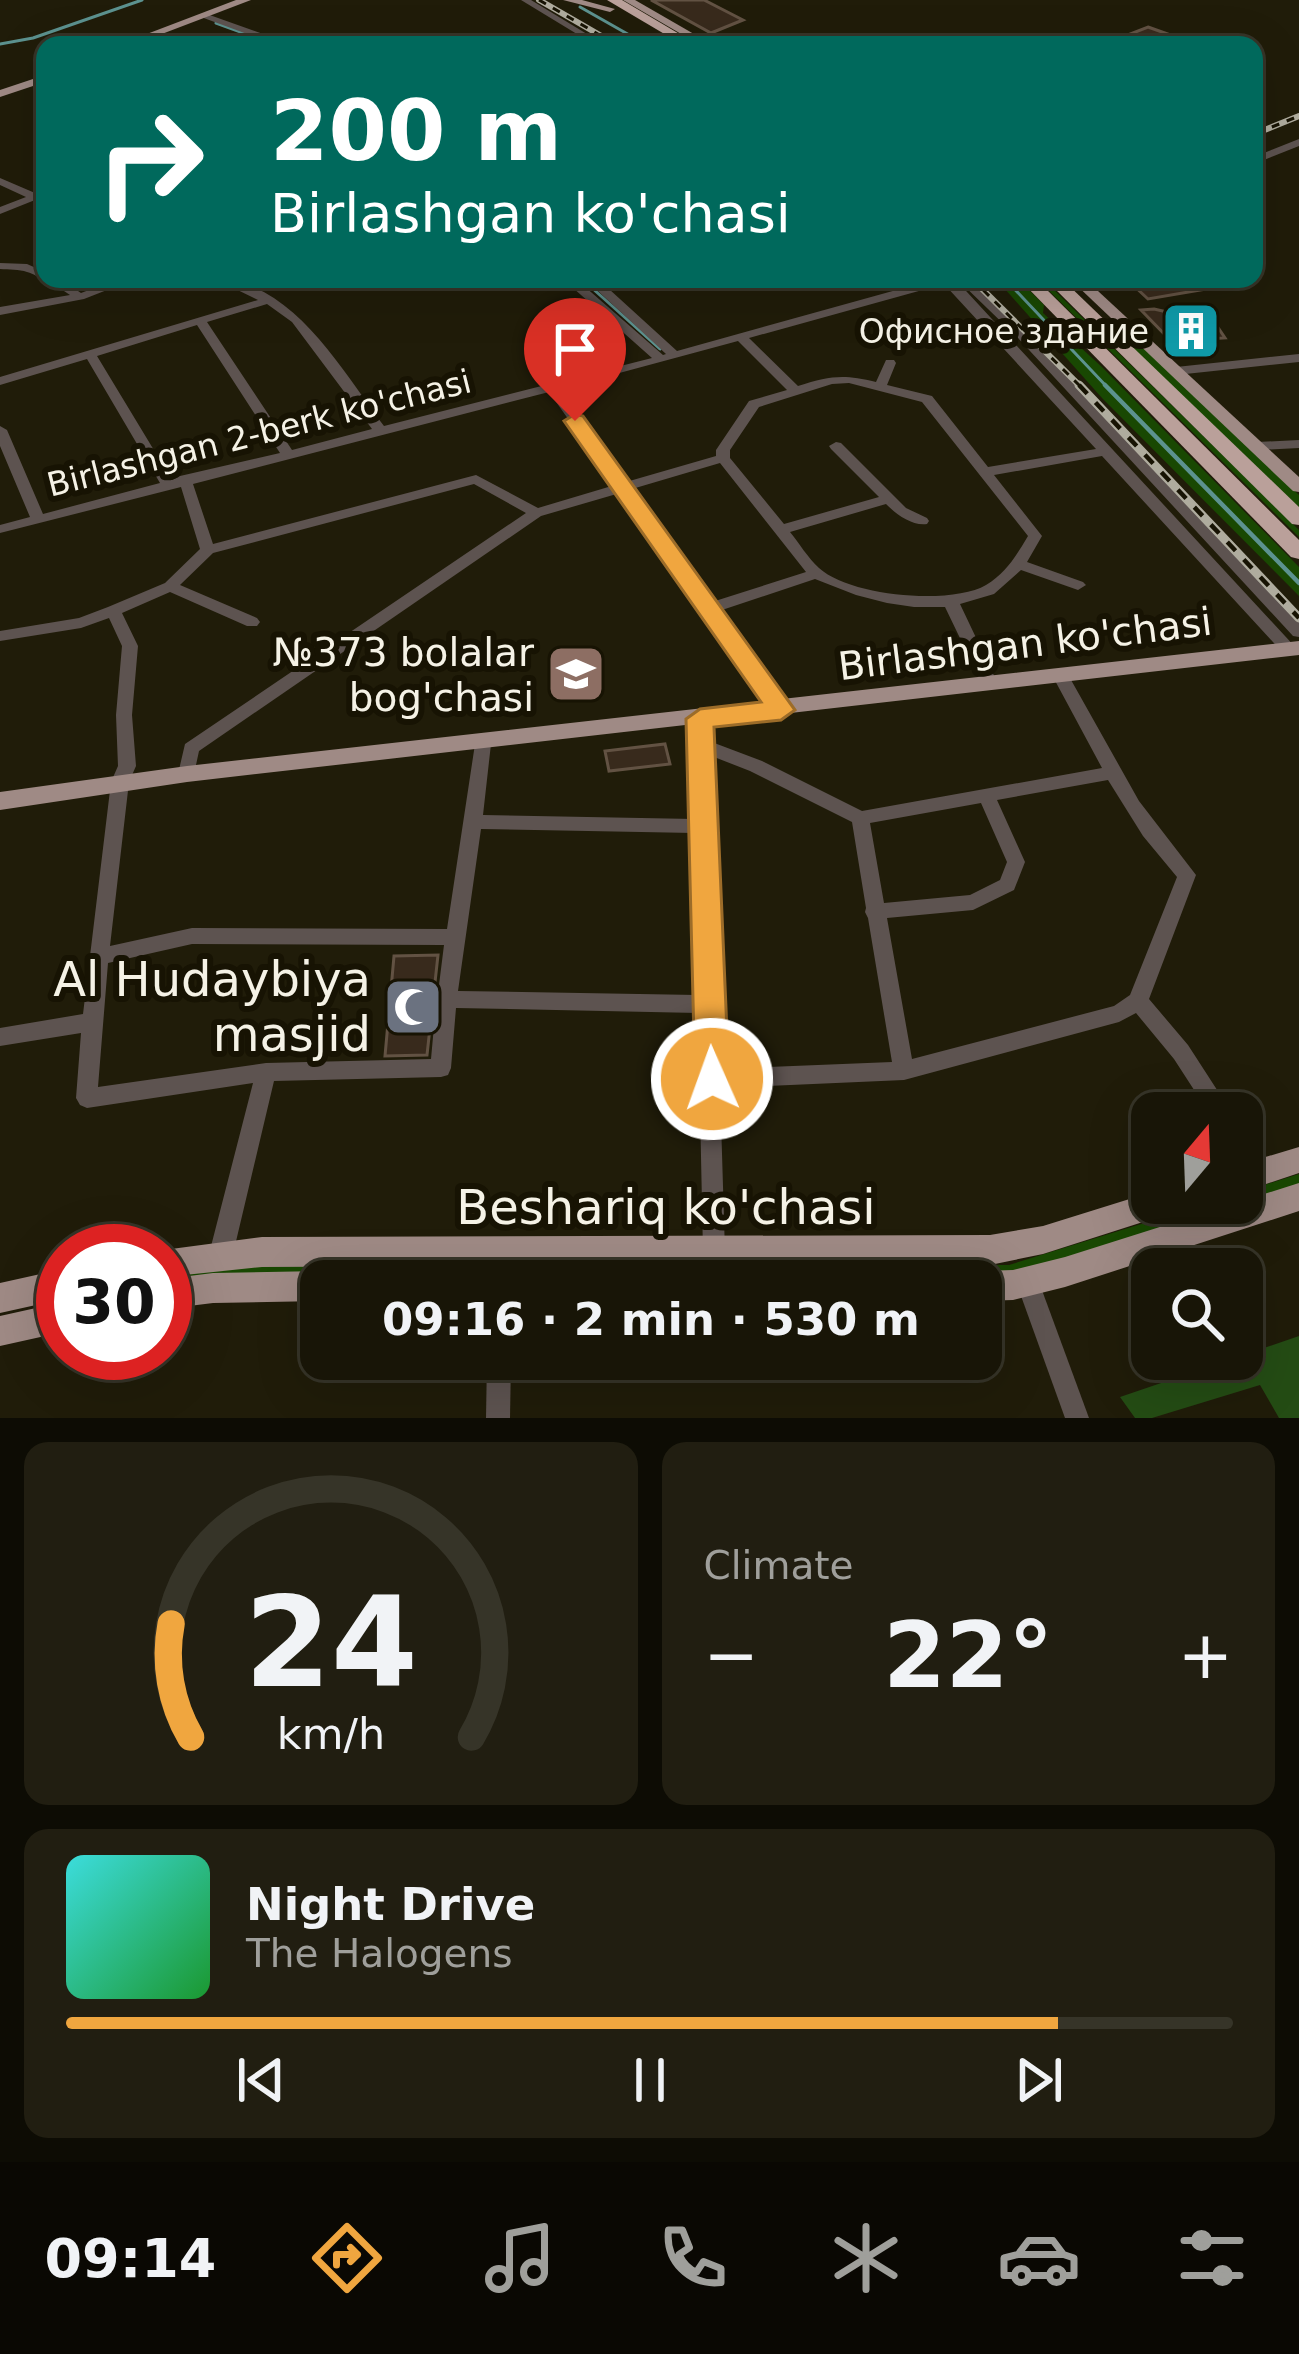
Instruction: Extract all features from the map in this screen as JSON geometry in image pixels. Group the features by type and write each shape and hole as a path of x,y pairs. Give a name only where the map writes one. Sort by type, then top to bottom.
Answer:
{"highway":[{"path":"594,0 666,36"},
{"path":"1036,288 1299,552"},
{"path":"1062,288 1299,519"},
{"path":"1123,347 1124,322"}],"main road":[{"path":"149,36 256,0"},
{"path":"568,0 611,5"},
{"path":"628,0 692,36"},
{"path":"156,36 236,2"},
{"path":"0,92 36,78"},
{"path":"1087,288 1299,487"},
{"name":"Birlashgan ko'chasi","path":"0,800 187,773 781,710 1296,643"},
{"path":"1263,1171 1299,1160"},
{"path":"1002,1284 1028,1282 1299,1198"},
{"name":"Beshariq ko'chasi","path":"589,1260 714,1252 990,1250 1042,1240 1131,1212"},
{"name":"Beshariq ko'chasi","path":"192,1258 221,1254 358,1260"},
{"path":"192,1291 300,1286"},
{"path":"0,1298 36,1290"},
{"path":"0,1331 36,1323"}],"street":[{"path":"526,0 586,36"},
{"path":"201,18 245,36"},
{"path":"201,18 257,36"},
{"path":"1263,157 1299,146"},
{"path":"0,181 36,195"},
{"path":"0,212 36,199"},
{"path":"0,266 36,271"},
{"path":"65,288 80,298"},
{"path":"0,310 80,298 106,288"},
{"path":"242,288 296,319 379,430"},
{"path":"588,288 668,357"},
{"name":"Birlashgan 2-berk ko'chasi","path":"0,530 167,483 742,338 917,288"},
{"path":"956,288 1106,451 1296,643"},
{"path":"971,288 1042,356 1296,643"},
{"path":"0,381 269,300"},
{"path":"201,322 287,453"},
{"path":"742,338 795,390"},
{"path":"91,355 167,483"},
{"path":"1023,360 1042,356"},
{"path":"1176,371 1299,358"},
{"path":"881,385 890,363"},
{"path":"187,773 191,748 536,513 723,458 747,410 795,390 840,378 927,399 1035,536 996,585 949,598 888,601 816,574 723,458"},
{"path":"552,387 781,710"},
{"path":"0,430 38,517"},
{"path":"1257,446 1299,444"},
{"path":"836,446 889,500 922,521"},
{"path":"986,472 1106,451"},
{"path":"185,479 208,550"},
{"path":"0,636 81,623 113,611 170,586 208,550 476,479 536,513"},
{"path":"783,529 889,500"},
{"path":"1017,564 1078,585"},
{"path":"707,609 816,574"},
{"path":"170,586 252,622"},
{"path":"949,598 990,684"},
{"path":"113,611 130,646 124,715 128,766 120,782 103,956 91,1022 87,1098 266,1072 441,1068 444,999 475,822 483,743"},
{"path":"712,1079 904,1071 1119,1012 1138,1001 1186,875 1163,853 1060,675"},
{"path":"700,719 714,1252"},
{"path":"699,744 756,766 860,818 1116,772"},
{"path":"874,912 973,902 1007,885 1016,862 987,796"},
{"path":"860,818 904,1071"},
{"path":"475,822 703,826"},
{"path":"103,956 192,936 455,938"},
{"path":"444,999 709,1004"},
{"path":"1138,1001 1207,1092"},
{"path":"0,1037 91,1022"},
{"path":"221,1254 266,1072"},
{"path":"1028,1282 1077,1418"},
{"path":"498,1418 499,1380"}],"green space":[{"path":"1004,288 1027,288 1044,305 1043,313 1299,567 1299,596 1102,398"},
{"path":"1046,288 1052,288 1299,530 1299,537"},
{"path":"1131,334 1299,495 1299,510 1128,344"},
{"path":"1299,1174 1299,1186 1263,1197 1263,1185"},
{"path":"1141,1224 1177,1224 1002,1274 1002,1265"},
{"path":"300,1266 300,1274 192,1279 192,1269"},
{"path":"1299,1336 1299,1418 1279,1418 1260,1385 1152,1418 1135,1418 1120,1397 1170,1380 1263,1380 1263,1348"}],"building":[{"path":"651,0 704,0 743,20 711,33"},
{"path":"1148,27 1173,36 1125,36"},
{"path":"1136,288 1200,290 1148,299"},
{"name":"Офисное здание","path":"1141,310 1215,323 1225,338 1171,341"},
{"path":"665,744 670,764 609,771 605,751"},
{"name":"Al Hudaybiya masjid","path":"438,955 427,1055 385,1056 394,956"}],"waterway":[{"path":"39,36 142,0"},
{"path":"580,7 631,36"},
{"path":"216,23 251,36"},
{"path":"0,44 36,37"},
{"path":"592,288 660,349"},
{"path":"1014,288 1108,388"},
{"path":"1105,385 1299,583"}],"railway":[{"path":"539,0 601,36"},
{"path":"1263,131 1299,116"},
{"path":"981,288 1079,385"},
{"path":"1079,385 1299,618"}],"place":[{"name":"Офисное здание","path":"1191,331"},
{"name":"№373 bolalar bog'chasi","path":"576,674"},
{"name":"Al Hudaybiya masjid","path":"413,1007"}],"route":[{"path":"575,421 781,710 700,719 712,1079"}]}
